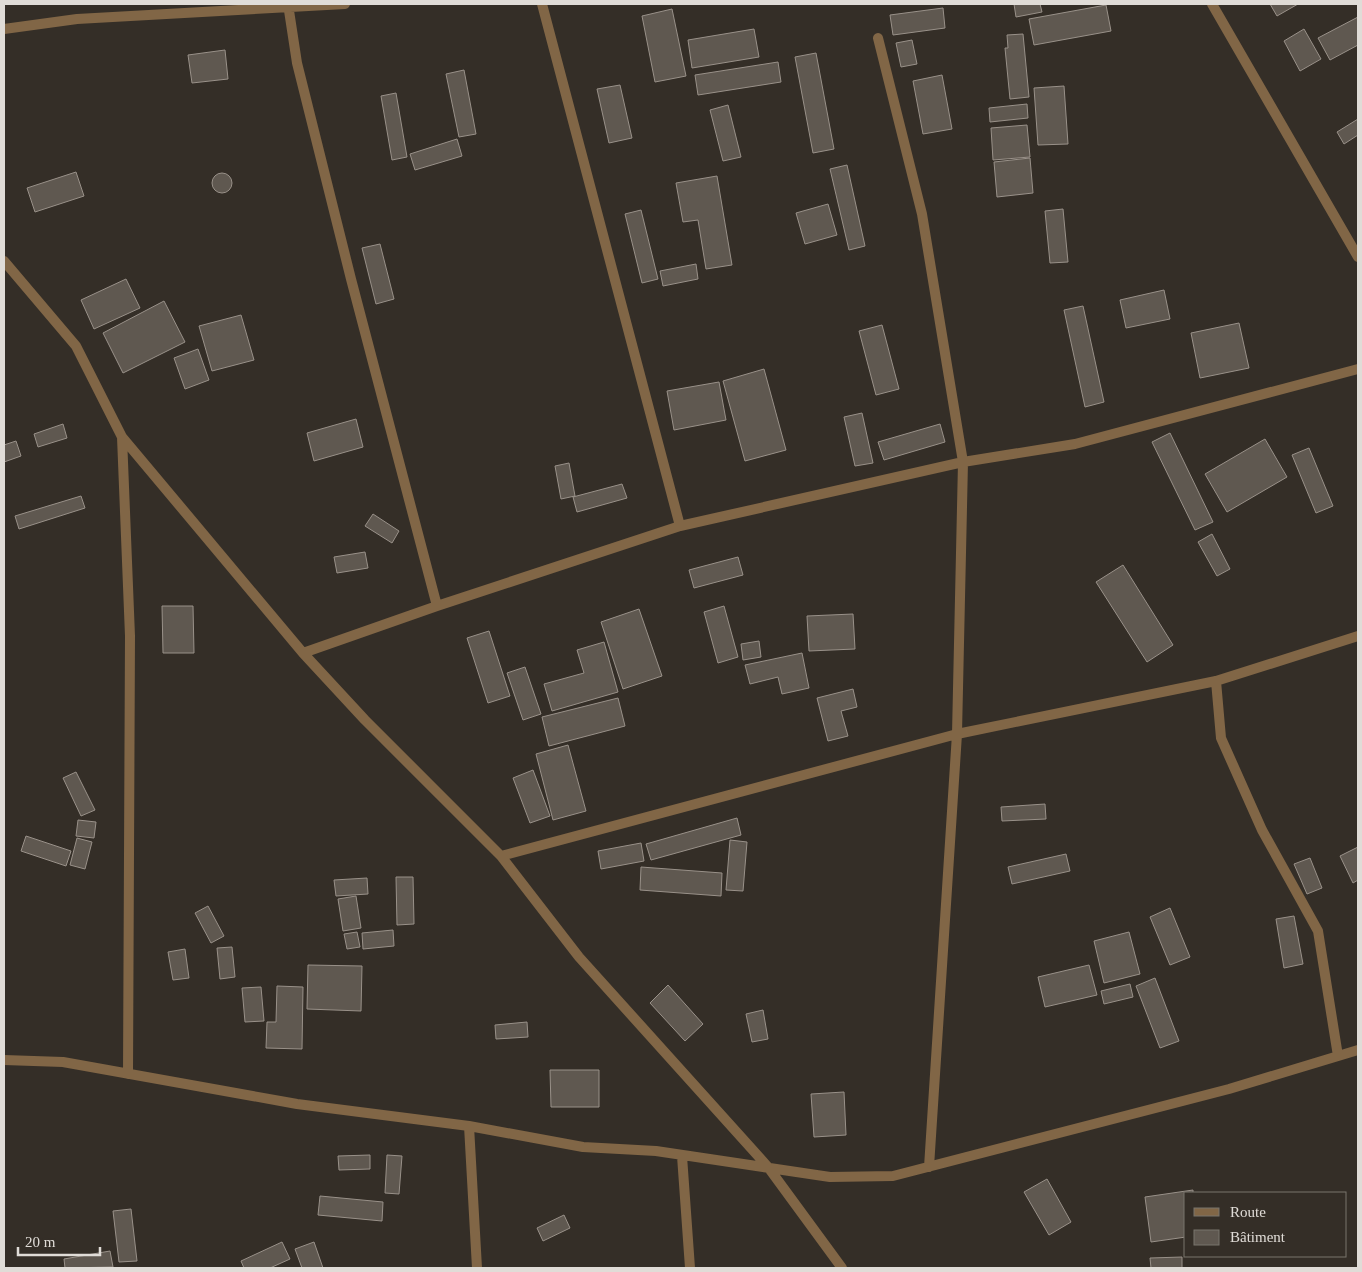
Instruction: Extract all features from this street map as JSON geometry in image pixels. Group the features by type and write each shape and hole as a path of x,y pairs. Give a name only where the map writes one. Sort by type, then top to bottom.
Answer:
{"street":[{"path":"4,29 77,19 345,4"},
{"path":"542,4 680,526"},
{"path":"1212,4 1358,258"},
{"path":"288,6 297,63 437,606"},
{"path":"878,38 922,214 964,462 957,734 929,1167"},
{"path":"4,261 76,346 122,438 303,653 365,720 501,856 579,957 768,1167 842,1268"},
{"path":"303,653 437,606 680,526 964,462 1075,444 1358,369"},
{"path":"122,438 130,636 128,1074"},
{"path":"501,856 957,734 1216,681 1358,636"},
{"path":"1216,681 1221,738 1262,830 1318,931 1338,1056"},
{"path":"4,1060 64,1062 297,1104 469,1126 583,1147 656,1151 839,1177 893,1176 1228,1089 1358,1050"},
{"path":"469,1126 477,1268"},
{"path":"682,1156 690,1268"}],"building":[{"path":"1014,4 1040,4 1042,12 1016,17"},
{"path":"1270,4 1298,4 1277,16"},
{"path":"1106,5 1111,31 1034,45 1029,19"},
{"path":"943,8 945,28 893,35 890,15"},
{"path":"672,9 686,76 655,82 642,16"},
{"path":"1358,17 1358,45 1330,60 1318,38"},
{"path":"754,29 759,57 692,68 688,40"},
{"path":"1304,29 1321,59 1300,71 1284,41"},
{"path":"1023,34 1029,97 1010,99 1005,48 1008,48 1007,35"},
{"path":"912,40 917,64 901,67 896,43"},
{"path":"225,50 228,79 192,83 188,55"},
{"path":"816,53 834,149 813,153 795,57"},
{"path":"778,62 781,82 698,95 695,75"},
{"path":"464,70 476,134 459,137 446,74"},
{"path":"942,75 952,129 923,134 913,81"},
{"path":"620,85 632,138 609,143 597,89"},
{"path":"1064,86 1068,144 1038,145 1034,88"},
{"path":"396,93 407,157 392,160 381,96"},
{"path":"1027,104 1028,118 990,122 989,108"},
{"path":"728,105 741,157 723,161 710,110"},
{"path":"1358,119 1358,135 1344,144 1337,132"},
{"path":"1027,125 1030,157 993,160 991,128"},
{"path":"457,139 462,156 415,170 410,154"},
{"path":"1030,158 1033,193 997,197 994,162"},
{"path":"847,165 865,246 849,250 830,169"},
{"path":"76,172 84,196 35,212 27,188"},
{"path":"222,173 229,176 232,183 229,190 222,193 215,190 212,183 215,176"},
{"path":"717,176 732,265 706,269 698,220 683,222 676,183"},
{"path":"828,204 837,235 805,244 796,213"},
{"path":"1063,209 1068,262 1050,263 1045,211"},
{"path":"641,210 658,279 642,283 625,214"},
{"path":"380,244 394,299 376,304 362,248"},
{"path":"696,264 698,279 663,286 660,271"},
{"path":"126,279 140,308 94,329 81,300"},
{"path":"1164,290 1170,319 1126,328 1120,300"},
{"path":"164,301 185,342 123,373 103,333"},
{"path":"1083,306 1104,402 1085,407 1064,310"},
{"path":"241,315 254,360 212,371 199,326"},
{"path":"1239,323 1249,368 1200,378 1191,333"},
{"path":"882,325 899,389 876,395 859,331"},
{"path":"198,349 209,380 185,389 174,358"},
{"path":"764,369 786,450 745,461 723,381"},
{"path":"719,382 726,420 674,430 667,391"},
{"path":"862,413 873,463 855,466 844,417"},
{"path":"356,419 363,447 314,461 307,433"},
{"path":"63,424 67,438 38,447 34,434"},
{"path":"940,424 945,442 884,460 878,442"},
{"path":"1170,433 1213,522 1195,530 1152,442"},
{"path":"1265,439 1287,477 1227,512 1205,474"},
{"path":"16,441 21,456 4,462 4,445"},
{"path":"1309,448 1333,506 1316,513 1292,455"},
{"path":"569,463 575,496 561,499 555,466"},
{"path":"622,484 627,498 577,512 573,497"},
{"path":"81,496 85,508 19,529 15,516"},
{"path":"373,514 399,531 392,543 365,526"},
{"path":"1212,534 1230,569 1217,576 1198,542"},
{"path":"365,552 368,568 337,573 334,557"},
{"path":"738,557 743,575 694,588 689,570"},
{"path":"1123,565 1173,645 1147,662 1096,582"},
{"path":"162,606 193,606 194,653 163,653"},
{"path":"724,606 738,657 718,663 704,612"},
{"path":"639,609 662,676 623,689 601,622"},
{"path":"853,614 855,649 809,651 807,616"},
{"path":"489,631 510,696 488,703 467,638"},
{"path":"759,641 761,657 743,660 741,644"},
{"path":"604,642 618,692 552,711 544,684 584,673 577,650"},
{"path":"802,653 809,688 782,694 778,677 750,684 745,665"},
{"path":"525,667 541,714 523,720 507,673"},
{"path":"853,689 857,707 841,711 848,736 828,741 817,698"},
{"path":"618,698 625,726 549,746 542,717"},
{"path":"568,745 586,811 553,820 536,754"},
{"path":"533,770 550,816 530,823 513,778"},
{"path":"76,772 95,810 81,816 63,778"},
{"path":"1045,804 1046,819 1002,821 1001,807"},
{"path":"737,818 741,835 651,860 646,844"},
{"path":"78,820 96,822 94,838 76,836"},
{"path":"26,836 71,851 66,866 21,851"},
{"path":"77,838 92,842 85,869 70,865"},
{"path":"730,840 747,842 743,891 726,890"},
{"path":"641,843 644,861 601,869 598,851"},
{"path":"1358,847 1358,880 1353,883 1340,856"},
{"path":"1066,854 1070,871 1012,884 1008,867"},
{"path":"1310,858 1322,888 1307,894 1294,864"},
{"path":"641,867 722,873 721,896 640,890"},
{"path":"396,877 413,877 414,924 397,925"},
{"path":"367,878 368,894 336,896 334,880"},
{"path":"356,896 361,928 343,931 338,899"},
{"path":"208,906 224,936 211,943 195,913"},
{"path":"1170,908 1190,957 1170,965 1150,917"},
{"path":"1294,916 1303,964 1284,968 1276,919"},
{"path":"393,930 394,946 363,949 362,933"},
{"path":"357,932 360,947 347,949 344,934"},
{"path":"1129,932 1140,974 1104,983 1094,941"},
{"path":"232,947 235,977 220,979 217,948"},
{"path":"185,949 189,978 173,980 168,952"},
{"path":"308,965 362,966 361,1011 307,1009"},
{"path":"1089,965 1097,995 1045,1007 1038,977"},
{"path":"1155,978 1179,1041 1160,1048 1136,986"},
{"path":"1130,984 1133,997 1104,1004 1101,991"},
{"path":"668,985 703,1024 685,1041 650,1003"},
{"path":"277,986 303,987 302,1049 266,1048 267,1022 276,1022"},
{"path":"261,987 264,1021 245,1022 242,988"},
{"path":"763,1010 768,1039 752,1042 746,1014"},
{"path":"527,1022 528,1037 496,1039 495,1025"},
{"path":"550,1070 599,1070 599,1107 551,1107"},
{"path":"844,1092 846,1135 814,1137 811,1094"},
{"path":"370,1155 370,1169 339,1170 338,1156"},
{"path":"387,1155 402,1156 399,1194 385,1193"},
{"path":"1047,1179 1071,1222 1049,1235 1024,1192"},
{"path":"1193,1190 1193,1192 1184,1192 1184,1237 1151,1242 1145,1197"},
{"path":"320,1196 383,1202 382,1221 318,1215"},
{"path":"131,1209 137,1261 119,1262 113,1211"},
{"path":"564,1215 570,1228 543,1241 537,1228"},
{"path":"282,1242 290,1259 270,1268 244,1268 241,1261"},
{"path":"314,1242 323,1268 302,1268 295,1249"},
{"path":"110,1251 113,1267 65,1268 64,1259"},
{"path":"1182,1257 1182,1268 1151,1268 1150,1258"}]}
